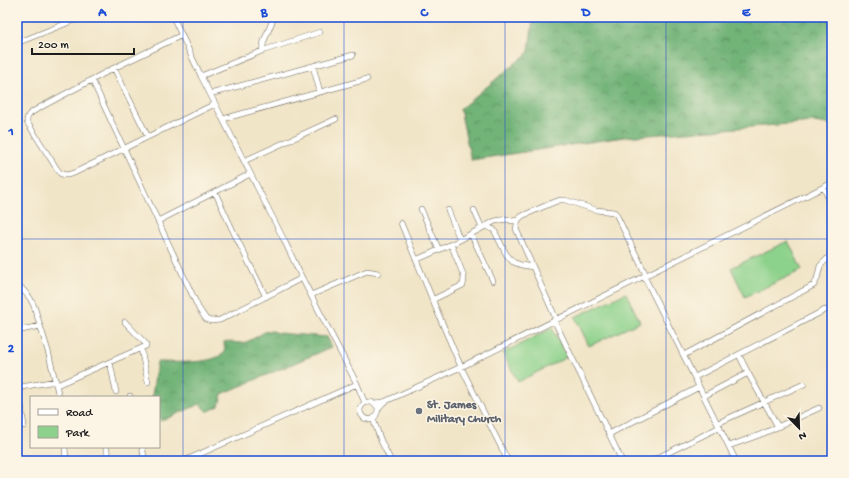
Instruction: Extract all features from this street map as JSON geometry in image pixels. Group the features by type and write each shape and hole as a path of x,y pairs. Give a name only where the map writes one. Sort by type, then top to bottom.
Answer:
{"street":[{"path":"17,43 82,17"},
{"path":"173,17 200,76 216,104 302,278 357,384 365,403"},
{"path":"262,52 264,41 274,17"},
{"path":"200,76 320,32"},
{"path":"182,35 114,68 29,115 27,122 62,174 67,175 74,173 216,104"},
{"path":"210,94 353,55"},
{"path":"313,66 320,92"},
{"path":"114,68 148,137"},
{"path":"223,119 367,79"},
{"path":"92,80 196,302 206,319 211,322 220,320 302,278"},
{"path":"244,161 336,118"},
{"path":"158,221 250,174"},
{"path":"384,402 378,408 377,415 373,419 366,420 361,416 360,407 365,403 384,402 461,367 832,183"},
{"path":"824,187 832,209"},
{"path":"215,192 266,297"},
{"path":"622,461 555,320 516,229 518,220 522,216 560,200 570,201 596,210 614,212 616,214 736,461"},
{"path":"422,209 439,250"},
{"path":"448,210 460,240"},
{"path":"474,210 484,227 494,230 506,254 513,262 533,267"},
{"path":"416,260 460,240 495,221 507,219 512,221 518,220"},
{"path":"401,223 461,367 508,461"},
{"path":"471,234 493,281"},
{"path":"432,300 463,285 463,274 451,244"},
{"path":"684,355 814,285 817,280 820,266 832,254"},
{"path":"311,295 367,271 378,273"},
{"path":"17,283 30,298 40,326 59,396"},
{"path":"694,377 825,310"},
{"path":"24,426 19,390 21,387 56,383 146,346 146,344 125,322"},
{"path":"17,331 40,326"},
{"path":"141,349 148,382"},
{"path":"739,355 778,427"},
{"path":"110,362 116,392"},
{"path":"704,396 748,373"},
{"path":"186,460 357,384"},
{"path":"651,461 719,425 804,384"},
{"path":"609,434 699,387"},
{"path":"374,403 378,408"},
{"path":"729,446 778,427 819,408"},
{"path":"373,419 390,460"},
{"path":"65,448 66,461"},
{"path":"106,448 110,461"},
{"path":"142,448 146,461"}],"green space":[{"path":"533,17 832,17 832,125 814,122 623,137 471,160 460,109 529,52"},
{"path":"788,241 802,270 745,297 731,268"},
{"path":"626,293 640,322 589,346 575,317"},
{"path":"552,328 567,357 518,382 503,353"},
{"path":"267,331 272,331 278,333 327,337 332,347 222,394 219,406 207,412 200,404 161,421 160,420 160,396 152,396 157,362 193,362 212,359 225,352 224,342 228,341 243,343"}],"place":[{"name":"St. James Military Church","path":"419,411"}]}
